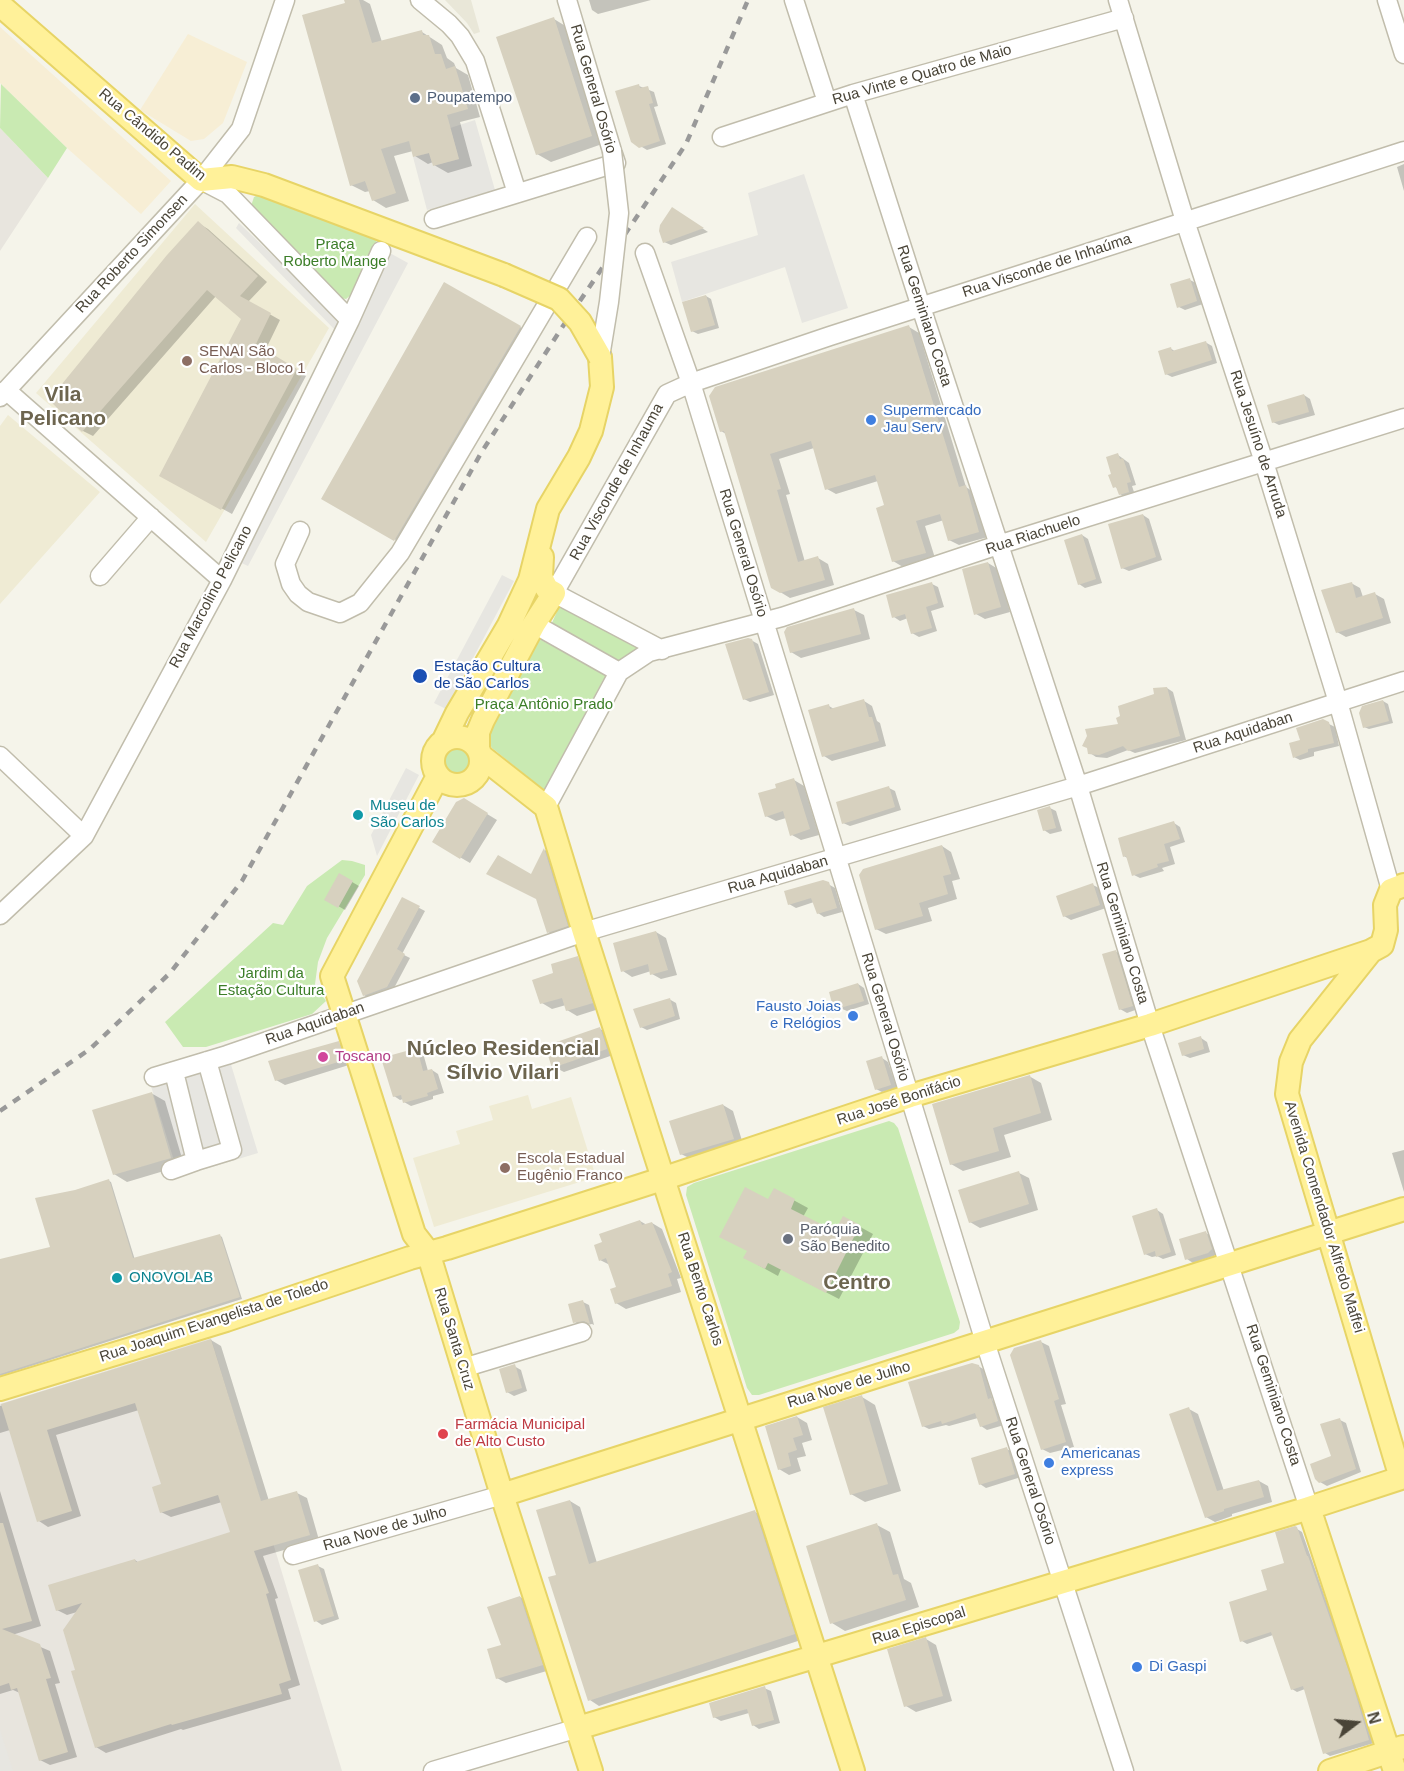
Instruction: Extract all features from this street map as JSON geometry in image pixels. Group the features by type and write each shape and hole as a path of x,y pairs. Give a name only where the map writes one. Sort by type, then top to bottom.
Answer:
{"main road":[{"name":"Rua Cândido Padim","path":"0,5 201,180"},
{"path":"201,180 232,177 264,185 504,275 559,299 580,322 600,357 602,387 591,430 545,519 526,589 444,740 434,753 433,761 438,776 451,785 467,784 479,772 478,732 483,720 534,624 554,593 547,589 541,578 545,519"},
{"path":"444,740 459,737 466,739 546,807"},
{"path":"344,1014 333,975 438,776"},
{"name":"Rua Bento Carlos","path":"546,807 853,1771"},
{"name":"Avenida Comendador Alfredo Maffei","path":"1398,888 1385,905 1386,930 1382,945 1371,951 1300,1040 1291,1062 1287,1094 1403,1478"},
{"name":"Rua José Bonifácio","path":"428,1252 665,1178 910,1096 1150,1024 1371,951"},
{"name":"Rua Santa Cruz","path":"344,1014 414,1234 428,1252 502,1495 591,1771"},
{"name":"Rua Nove de Julho","path":"502,1495 1404,1209"},
{"name":"Rua Joaquim Evangelista de Toledo","path":"0,1389 226,1320 428,1252"},
{"name":"Rua Episcopal","path":"578,1728 816,1658 1403,1478"},
{"name":"Rua Geminiano Costa","path":"1309,1508 1396,1757"},
{"path":"1330,1771 1396,1757"}],"street":[{"name":"Rua Roberto Simonsen","path":"3,394 201,180 241,129 285,0"},
{"path":"420,0 460,36 475,61 517,193"},
{"name":"Rua General Osório","path":"567,0 614,155 619,213 600,357"},
{"path":"794,0 827,102"},
{"name":"Rua Jesuíno de Arruda","path":"1118,0 1185,221 1264,462 1398,888"},
{"path":"1387,0 1404,54"},
{"name":"Rua Vinte e Quatro de Maio","path":"722,136 853,94 1124,18"},
{"name":"Rua Geminiano Costa","path":"853,94 1078,786 1150,1024 1309,1508"},
{"name":"Rua Visconde de Inhaúma","path":"691,383 1404,151"},
{"path":"434,219 517,193 614,155"},
{"name":"Rua Cândido Padim","path":"201,180 228,194 350,320"},
{"path":"300,531 285,564 291,584 298,594 308,602 340,613 360,603 400,554 587,237"},
{"name":"Rua Marcolino Pelicano","path":"0,915 84,836 222,580 350,320 381,251"},
{"name":"Rua General Osório","path":"645,253 691,383 985,1342 1124,1771"},
{"name":"Rua Visconde de Inhauma","path":"554,593 667,394 691,383"},
{"path":"3,394 151,517 222,580"},
{"name":"Rua Riachuelo","path":"662,650 764,622 998,545 1404,418"},
{"path":"100,576 151,517"},
{"path":"554,593 662,650"},
{"path":"534,624 619,672"},
{"path":"546,807 619,672 649,652 662,650"},
{"name":"Rua Aquidaban","path":"154,1077 584,932 1078,786 1404,681"},
{"path":"0,756 84,836"},
{"path":"171,1170 232,1150 207,1061"},
{"path":"174,1072 196,1161"},
{"path":"463,1368 582,1332"},
{"name":"Rua Nove de Julho","path":"293,1555 502,1495"},
{"name":"Rua Episcopal","path":"433,1771 578,1728"}],"shaded area":[{"path":"445,0 471,0 480,32 474,34 467,23"},
{"path":"0,27 171,181 141,214 67,148 0,83"},
{"path":"188,34 247,62 223,123 204,139 191,141 140,110"},
{"path":"475,120 495,190 427,210 413,157 429,153 433,166 459,159 450,128"},
{"path":"0,128 48,178 0,251"},
{"path":"804,174 848,308 802,323 785,267 682,302 671,262 758,235 748,193"},
{"name":"SENAI São Carlos - Bloco 1","path":"195,204 329,328 206,542 36,393"},
{"path":"239,223 341,321 335,330 236,228"},
{"path":"388,252 408,263 248,566 235,560"},
{"path":"8,415 100,492 0,604 0,426"},
{"path":"502,575 514,581 446,709 434,703"},
{"path":"406,768 419,775 377,856 371,835"},
{"path":"225,1045 258,1153 179,1177 146,1070"},
{"name":"Escola Estadual Eugênio Franco","path":"528,1095 532,1109 571,1097 596,1177 434,1227 413,1158 460,1144 456,1131 493,1120 489,1106"},
{"path":"211,1338 342,1771 0,1771 0,1404"},
{"path":"0,1730 13,1771 0,1771"}],"green space":[{"path":"1,84 67,148 48,178 0,128"},
{"name":"Praça Roberto Mange","path":"260,194 378,238 352,294 346,299 336,297 251,206 254,197"},
{"path":"561,602 648,647 639,648 620,661 552,623"},
{"name":"Praça Antônio Prado","path":"536,637 607,676 544,790 492,748 489,742 489,730"},
{"path":"458,748 467,752 471,761 467,770 458,774 449,770 445,761 449,752"},
{"name":"Jardim da Estação Cultura","path":"342,860 365,865 365,875 327,938 318,962 315,984 326,1001 312,1014 206,1047 183,1047 165,1022 273,923 283,925 307,886"},
{"path":"889,1121 898,1128 960,1322 959,1329 954,1333 759,1395 752,1395 747,1388 686,1195 687,1187"}],"building":[{"path":"344,0 359,0 372,43 422,30 423,35 429,35 435,54 441,54 446,69 455,66 468,109 447,115 459,159 433,166 429,153 413,157 409,141 381,149 396,193 372,201 365,181 350,186 302,15 345,3"},
{"path":"554,17 592,136 536,155 496,37"},
{"path":"639,84 640,88 648,86 653,103 649,104 660,141 639,148 631,142 615,91"},
{"path":"672,207 704,228 663,243 659,231 660,225"},
{"path":"198,221 258,276 240,296 271,313 256,344 297,369 221,510 159,476 241,319 207,290 82,432 49,400 167,255"},
{"path":"1190,278 1197,301 1177,308 1170,284"},
{"path":"444,282 521,326 394,541 321,499"},
{"path":"706,295 715,325 691,332 682,302"},
{"name":"Supermercado Jau Serv","path":"909,325 959,487 966,485 979,532 948,541 940,514 916,521 926,553 892,562 876,508 884,505 875,475 825,490 811,441 770,454 781,489 777,490 798,562 818,556 825,580 780,593 771,588 724,431 720,432 709,396 715,387"},
{"path":"1206,341 1212,360 1165,375 1158,351 1171,347 1172,351"},
{"path":"1304,394 1309,412 1272,423 1267,405"},
{"path":"1118,453 1120,459 1123,458 1131,482 1127,483 1129,492 1119,495 1116,487 1113,488 1108,475 1111,474 1106,457"},
{"path":"1143,514 1156,557 1121,569 1108,524"},
{"path":"1082,534 1096,579 1078,585 1064,540"},
{"path":"988,562 1001,607 974,615 962,569"},
{"path":"932,582 938,603 926,607 932,628 911,634 905,614 892,618 886,595"},
{"path":"1352,582 1356,598 1375,592 1383,618 1336,633 1321,590"},
{"path":"854,608 861,634 790,653 784,632 787,627"},
{"path":"752,639 769,692 743,700 725,644"},
{"path":"1167,687 1180,736 1128,751 1123,746 1099,755 1088,754 1087,748 1082,746 1087,736 1085,729 1118,724 1116,718 1120,716 1118,706 1154,694 1153,688"},
{"path":"864,699 879,741 822,757 808,710 829,704 830,709"},
{"path":"1383,700 1389,721 1363,728 1359,713 1362,706"},
{"path":"1323,719 1329,722 1334,743 1308,749 1308,752 1293,758 1289,743 1300,740 1296,728"},
{"path":"794,778 810,829 790,836 783,811 765,817 758,793 776,788 775,784"},
{"path":"889,786 895,807 842,824 836,802"},
{"path":"464,798 488,813 460,859 432,842 456,802"},
{"path":"1050,806 1056,828 1043,831 1037,810"},
{"path":"1174,821 1180,839 1164,844 1169,861 1132,876 1126,856 1123,857 1118,838"},
{"path":"942,845 951,874 943,876 948,894 919,903 923,916 875,930 859,875 863,869"},
{"path":"544,848 568,926 547,933 536,899 486,874 498,855 531,874"},
{"path":"339,873 353,881 338,908 324,900"},
{"path":"823,880 829,882 837,908 817,914 811,898 788,905 784,891"},
{"path":"1093,883 1100,905 1063,917 1056,896"},
{"path":"402,897 420,906 397,949 405,954 387,987 363,996 357,981"},
{"path":"656,931 668,970 650,975 648,964 621,972 613,943"},
{"path":"1116,950 1133,1006 1119,1010 1102,954"},
{"path":"578,956 593,1003 566,1011 562,998 540,1004 532,980 553,973 551,964"},
{"path":"858,983 864,1001 840,1008 838,1005 833,1007 829,992"},
{"path":"670,998 675,1016 640,1028 633,1009"},
{"path":"600,1027 607,1049 552,1068 545,1046"},
{"path":"1201,1036 1204,1049 1182,1056 1178,1043"},
{"path":"339,1041 345,1060 275,1081 268,1061"},
{"path":"417,1048 423,1071 432,1069 438,1089 427,1093 428,1096 403,1103 401,1095 393,1097 381,1058"},
{"path":"882,1056 891,1085 875,1090 866,1061"},
{"path":"1030,1075 1041,1113 993,1128 999,1151 950,1165 932,1104"},
{"path":"152,1092 171,1158 113,1175 92,1110"},
{"path":"723,1104 734,1139 680,1155 669,1121"},
{"path":"1019,1171 1029,1204 969,1223 958,1190"},
{"name":"ONOVOLAB","path":"109,1179 133,1258 220,1234 240,1297 0,1374 0,1259 50,1247 35,1198 75,1190"},
{"name":"Paróquia São Benedito","path":"745,1187 768,1199 774,1188 795,1199 791,1209 835,1231 843,1216 860,1225 826,1293 768,1263 765,1269 743,1258 747,1251 719,1237"},
{"path":"1157,1208 1171,1252 1156,1257 1155,1251 1144,1255 1132,1216"},
{"path":"640,1220 642,1225 652,1222 672,1272 668,1274 672,1286 615,1304 610,1289 616,1287 606,1258 599,1261 594,1245 602,1242 599,1234"},
{"path":"1206,1231 1212,1249 1208,1253 1185,1260 1179,1239"},
{"path":"583,1300 590,1324 584,1321 573,1323 568,1304"},
{"path":"211,1339 261,1501 297,1491 310,1535 254,1551 269,1593 266,1594 291,1680 279,1684 282,1694 171,1724 95,1748 71,1671 75,1670 63,1630 82,1603 56,1611 48,1585 135,1559 136,1562 230,1532 218,1495 160,1513 152,1487 161,1484 135,1403 47,1430 72,1511 37,1522 1,1404"},
{"path":"1041,1340 1059,1399 1054,1401 1066,1442 1041,1450 1010,1355 1014,1348"},
{"path":"972,1363 979,1365 988,1399 991,1398 998,1421 980,1427 975,1413 942,1424 941,1421 922,1427 908,1382"},
{"path":"515,1364 522,1388 506,1393 499,1369"},
{"path":"862,1395 888,1484 850,1495 823,1407"},
{"path":"1189,1407 1217,1491 1259,1480 1264,1497 1224,1509 1224,1511 1205,1518 1169,1414"},
{"path":"797,1416 803,1435 793,1438 797,1450 788,1453 791,1466 778,1470 765,1426"},
{"path":"1340,1418 1356,1469 1319,1483 1315,1479 1310,1464 1331,1456 1320,1424"},
{"path":"1007,1447 1015,1474 979,1485 971,1458"},
{"path":"570,1500 589,1564 755,1510 795,1634 588,1701 548,1577 556,1575 536,1510"},
{"path":"0,1523 3,1523 32,1621 2,1629 40,1644 51,1678 46,1679 68,1752 39,1761 17,1688 11,1690 9,1683 0,1686"},
{"path":"877,1523 893,1575 898,1574 906,1600 830,1624 806,1546"},
{"path":"1295,1526 1349,1672 1369,1740 1323,1754 1303,1686 1291,1690 1271,1632 1240,1642 1229,1602 1267,1590 1261,1570 1284,1563 1275,1532"},
{"path":"318,1564 334,1616 314,1622 298,1570"},
{"path":"520,1596 543,1665 496,1679 487,1649 501,1645 487,1607"},
{"path":"926,1637 943,1696 904,1707 887,1649"},
{"path":"765,1686 774,1720 752,1726 747,1709 713,1718 709,1703"}],"railway":[{"path":"0,1111 90,1049 170,973 242,881 481,453 563,326 686,144 748,0"}],"place":[{"name":"Poupatempo","path":"415,98"},
{"name":"SENAI São Carlos - Bloco 1","path":"187,361"},
{"name":"Supermercado Jau Serv","path":"871,420"},
{"name":"Estação Cultura de São Carlos","path":"420,676"},
{"name":"Museu de São Carlos","path":"358,815"},
{"name":"Fausto Joias e Relógios","path":"853,1016"},
{"name":"Toscano","path":"323,1057"},
{"name":"Escola Estadual Eugênio Franco","path":"505,1168"},
{"name":"Paróquia São Benedito","path":"788,1239"},
{"name":"ONOVOLAB","path":"117,1278"},
{"name":"Farmácia Municipal de Alto Custo","path":"443,1434"},
{"name":"Americanas express","path":"1049,1463"},
{"name":"Di Gaspi","path":"1137,1667"}],"district":[{"name":"Vila Pelicano","path":"63,407"},
{"name":"Núcleo Residencial Sílvio Vilari","path":"503,1061"},
{"name":"Centro","path":"857,1283"}]}
